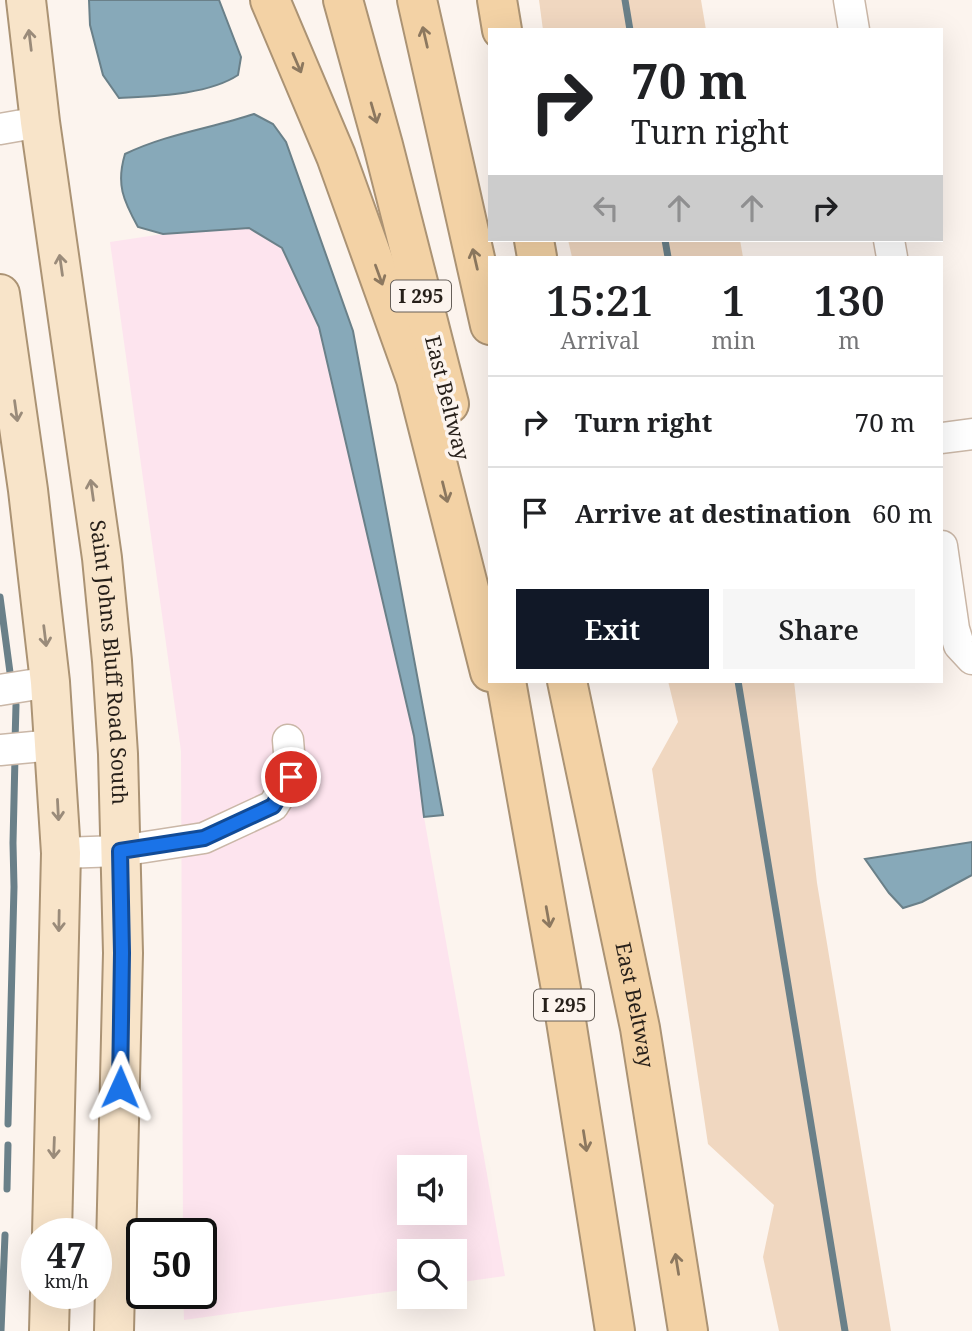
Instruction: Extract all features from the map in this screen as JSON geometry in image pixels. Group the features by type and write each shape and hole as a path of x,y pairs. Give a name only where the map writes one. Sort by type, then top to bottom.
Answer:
{"highway":[{"path":"270,0 336,156 416,379 488,664"},
{"name":"East Beltway","path":"343,0 383,145 473,502 488,584"},
{"name":"I 295","path":"417,0 488,316"},
{"path":"497,0 502,28"},
{"path":"493,683 540,868"},
{"name":"I 295","path":"506,683 564,1002 615,1331"},
{"name":"East Beltway","path":"567,683 640,1028 688,1331"},
{"path":"594,683 640,1028"}],"main road":[{"name":"Saint Johns Bluff Road South","path":"26,0 40,122 102,558 112,661 122,953 114,1331"},
{"path":"0,295 28,490 50,682 61,853 52,1218"},
{"path":"49,1331 50,1309"}],"street":[{"path":"849,0 854,28"},
{"path":"0,129 40,122"},
{"path":"943,438 972,434"},
{"path":"943,552 954,629 959,645 972,659"},
{"path":"0,690 50,682"},
{"path":"61,853 120,851 204,838 273,806 291,777 288,740"},
{"path":"0,750 54,745"}],"shaded area":[{"path":"539,0 701,0 706,28 543,28"},
{"path":"249,228 282,247 319,327 414,736 424,817 505,1276 467,1281 467,1239 397,1239 397,1291 184,1320 184,1309 217,1309 217,1218 183,1218 181,751 110,242 163,234"},
{"path":"568,242 740,242 743,256 572,256"},
{"path":"668,683 794,683 817,883 891,1331 779,1331 763,1257 774,1205 708,1144 652,769 678,722"}],"water":[{"path":"89,0 219,0 241,57 238,75 226,82 196,91 119,98 103,75 90,25"},
{"path":"254,114 273,124 286,142 353,331 443,815 424,817 414,736 319,327 282,248 249,228 163,234 138,227 123,192 121,174 125,154 173,136"},
{"path":"972,842 972,875 922,902 903,908 865,859"}],"waterway":[{"path":"625,0 630,28"},
{"path":"665,242 668,256"},
{"path":"0,597 11,680"},
{"path":"738,683 845,1331"},
{"path":"15,742 16,705"},
{"path":"8,1124 15,757"},
{"path":"7,1189 8,1145"},
{"path":"1,1331 5,1235"}],"route":[{"path":"120,1087 120,851 204,838 273,806 291,777"}]}
